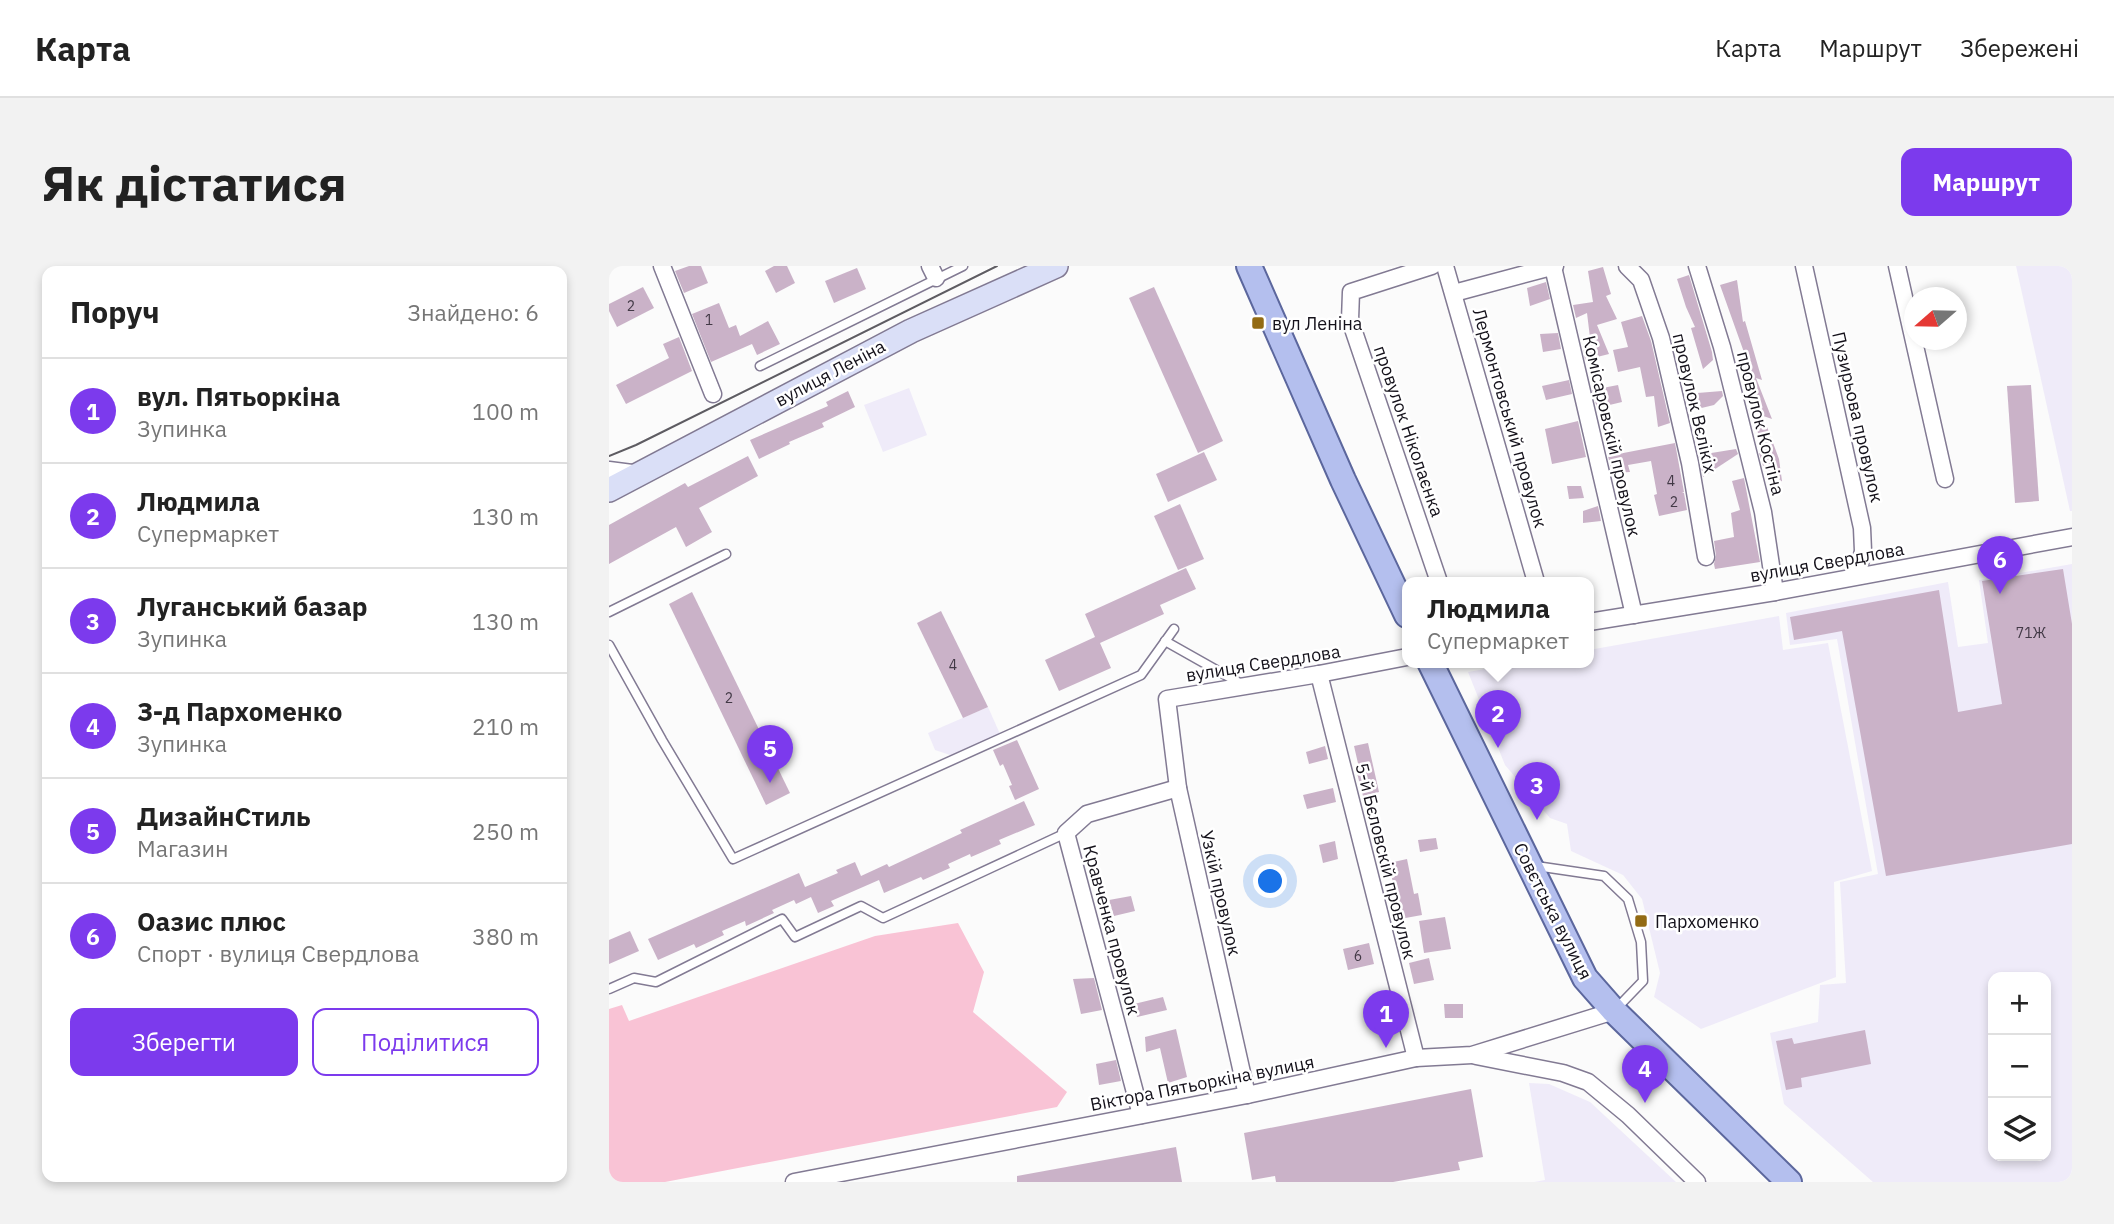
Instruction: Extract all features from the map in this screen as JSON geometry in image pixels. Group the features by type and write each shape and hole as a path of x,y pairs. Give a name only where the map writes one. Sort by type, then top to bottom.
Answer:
{"main road":[{"path":"1249,266 1343,480 1402,604"},
{"name":"Совєтська вулиця","path":"1433,668 1585,978 1614,1011 1789,1182"}],"street":[{"path":"662,266 713,394"},
{"name":"вулиця Леніна","path":"609,491 911,331 1056,266"},
{"name":"провулок Ніколаєнка","path":"1431,266 1351,292 1350,320 1437,577"},
{"name":"Лермонтовський провулок","path":"1445,266 1535,577"},
{"path":"1454,293 1554,266"},
{"name":"Комісаровскій провулок","path":"1554,266 1634,615"},
{"name":"провулок Вєлікіх","path":"1627,266 1641,279 1661,338 1690,463 1706,557"},
{"name":"провулок Костіна","path":"1697,266 1722,347 1763,512 1775,592"},
{"name":"Пузирьова провулок","path":"1804,266 1862,528 1863,551 1857,576"},
{"path":"1897,266 1945,479"},
{"path":"609,470 640,474"},
{"name":"вулиця Свердлова","path":"1594,621 1775,592 2072,537"},
{"name":"вулиця Свердлова","path":"1167,699 1402,658"},
{"name":"5-й Бєловскій провулок","path":"1319,674 1416,1058"},
{"name":"Узкій провулок","path":"1167,699 1178,788 1247,1095"},
{"name":"Кравченка провулок","path":"1141,1115 1066,833 1087,814 1178,788"},
{"name":"Віктора Пятьоркіна вулиця","path":"794,1182 1247,1095 1416,1058 1472,1055 1614,1011"},
{"path":"1472,1055 1563,1073 1588,1082 1628,1115 1697,1182"}],"lane":[{"path":"759,366 933,272 963,266"},
{"path":"609,612 726,554"},
{"path":"609,645 733,859 1141,676 1174,629"},
{"path":"1165,641 1243,685"},
{"path":"609,989 634,978 656,982 782,919 795,937 861,906 883,918 1066,833"},
{"path":"1529,865 1604,876 1628,899 1641,942 1643,981 1614,1011"}],"shaded area":[{"path":"2016,266 2072,266 2072,511 2070,511"},
{"path":"909,388 927,435 883,452 864,405"},
{"path":"2072,564 2072,1182 1873,1182 1784,1104 1770,1033 1818,1022 1820,985 1846,983 1840,882 1878,874 1837,639 1790,645 1786,613 1948,582 1958,647 1988,643 1979,580"},
{"path":"1779,616 1783,650 1828,643 1872,871 1834,882 1836,977 1701,1029 1654,997 1660,973 1642,899 1623,875 1571,851 1567,824 1550,818 1505,765 1468,672 1490,668 1594,668 1594,649"},
{"path":"988,707 1000,734 953,756 935,750 928,733"},
{"path":"958,923 984,972 973,1012 1067,1092 1057,1107 665,1182 609,1182 609,1009 622,1005 629,1021 875,936"},
{"path":"1529,1083 1549,1084 1590,1102 1676,1182 1534,1182 1545,1180"}],"building":[{"path":"689,266 701,266 708,283 684,293 675,271"},
{"path":"774,266 787,266 795,283 776,293 765,271"},
{"path":"1603,267 1611,294 1606,296 1617,319 1597,325 1609,354 1585,360 1583,348 1591,346 1587,313 1576,318 1573,305 1593,302 1588,271"},
{"path":"857,268 866,289 834,303 825,281"},
{"path":"1689,275 1712,352 1713,360 1703,369 1691,328 1695,327 1677,279"},
{"path":"1737,280 1743,322 1745,321 1762,380 1756,378 1772,419 1749,411 1748,407 1756,405 1743,372 1746,371 1742,360 1746,358 1720,285"},
{"path":"1546,282 1550,299 1530,306 1527,288"},
{"path":"643,287 654,308 617,327 609,311 609,304"},
{"path":"1154,287 1223,441 1198,453 1129,298"},
{"path":"719,303 729,328 736,325 740,336 768,321 780,344 757,355 752,344 711,362 692,314"},
{"path":"1642,316 1651,341 1670,423 1658,427 1654,396 1646,397 1640,367 1618,372 1613,350 1628,347 1621,322"},
{"path":"1558,333 1561,349 1543,352 1540,334"},
{"path":"679,337 692,371 626,404 616,385 669,358 663,344"},
{"path":"1569,380 1572,394 1546,400 1542,386"},
{"path":"1618,385 1622,402 1597,408 1592,390"},
{"path":"2031,385 2039,501 2015,503 2007,386"},
{"path":"848,391 855,407 822,423 824,427 759,459 750,440 828,406 826,402"},
{"path":"1722,391 1723,396 1714,405 1689,411 1685,394"},
{"path":"1578,421 1586,457 1552,464 1545,429"},
{"path":"1766,424 1779,459 1782,481 1770,485 1765,472 1769,471 1764,469 1759,453 1764,451 1756,427"},
{"path":"1675,443 1687,510 1659,516 1651,461 1628,465 1630,472 1612,473 1608,456"},
{"path":"1736,449 1738,454 1703,477 1699,455"},
{"path":"1204,452 1217,480 1168,502 1156,474"},
{"path":"748,456 758,476 699,508 712,532 686,547 676,527 609,564 609,525 685,483 688,487"},
{"path":"1744,478 1760,562 1715,569 1714,541 1734,537 1731,513 1740,510 1732,481"},
{"path":"1567,486 1581,486 1584,498 1569,499"},
{"path":"1180,504 1204,559 1178,570 1154,516"},
{"path":"1598,506 1601,521 1583,523 1583,511"},
{"path":"1186,568 1196,589 1160,605 1164,614 1100,643 1111,668 1059,691 1045,660 1095,637 1085,614"},
{"path":"2063,569 2072,624 2072,844 1886,876 1842,631 1794,640 1790,617 1939,590 1958,712 2002,704 1982,581"},
{"path":"692,592 790,793 766,805 669,604"},
{"path":"941,611 988,707 963,718 917,623"},
{"path":"1017,740 1039,789 1015,800 1003,764 1000,766 993,750"},
{"path":"1368,743 1379,792 1363,796 1354,746"},
{"path":"1325,746 1328,759 1309,764 1306,752"},
{"path":"1333,788 1336,802 1307,809 1303,795"},
{"path":"1024,801 1035,825 999,840 1001,844 948,864 950,868 923,880 921,877 884,893 879,880 831,901 834,906 818,913 811,897 796,904 794,900 746,926 745,921 722,931 724,935 696,948 694,944 658,960 648,939 799,873 805,887 838,873 836,870 855,862 861,876 887,864 889,867"},
{"path":"1436,838 1438,849 1420,852 1418,840"},
{"path":"1335,841 1338,859 1323,863 1319,845"},
{"path":"1407,859 1414,894 1418,893 1422,915 1400,919 1389,863"},
{"path":"1131,896 1135,911 1114,916 1109,900"},
{"path":"1445,917 1451,949 1424,953 1419,921"},
{"path":"630,931 639,951 609,964 609,940"},
{"path":"1369,943 1374,964 1348,970 1343,949"},
{"path":"1429,958 1434,980 1414,984 1409,963"},
{"path":"1094,978 1102,1010 1081,1014 1073,979"},
{"path":"1163,997 1167,1010 1137,1017 1134,1004"},
{"path":"1444,1004 1463,1004 1463,1018 1445,1018"},
{"path":"1176,1029 1187,1077 1168,1083 1160,1048 1146,1052 1145,1037"},
{"path":"1865,1030 1871,1064 1801,1078 1802,1087 1786,1090 1776,1041 1792,1038 1794,1044"},
{"path":"1116,1060 1121,1081 1099,1085 1096,1064"},
{"path":"1471,1089 1483,1157 1458,1162 1460,1170 1393,1182 1276,1182 1275,1176 1252,1180 1244,1133"},
{"path":"1176,1147 1182,1182 1017,1182 1017,1176"}],"tram line":[{"path":"609,456 997,266"}],"place":[{"name":"вул Леніна","path":"1258,323"},
{"name":"Оазис плюс","path":"2000,594"},
{"name":"Людмила","path":"1498,748"},
{"name":"ДизайнСтиль","path":"770,783"},
{"name":"Луганський базар","path":"1537,820"},
{"name":"Пархоменко","path":"1641,921"},
{"name":"вул. Пятьоркіна","path":"1386,1048"},
{"name":"З-д Пархоменко","path":"1645,1103"}]}
